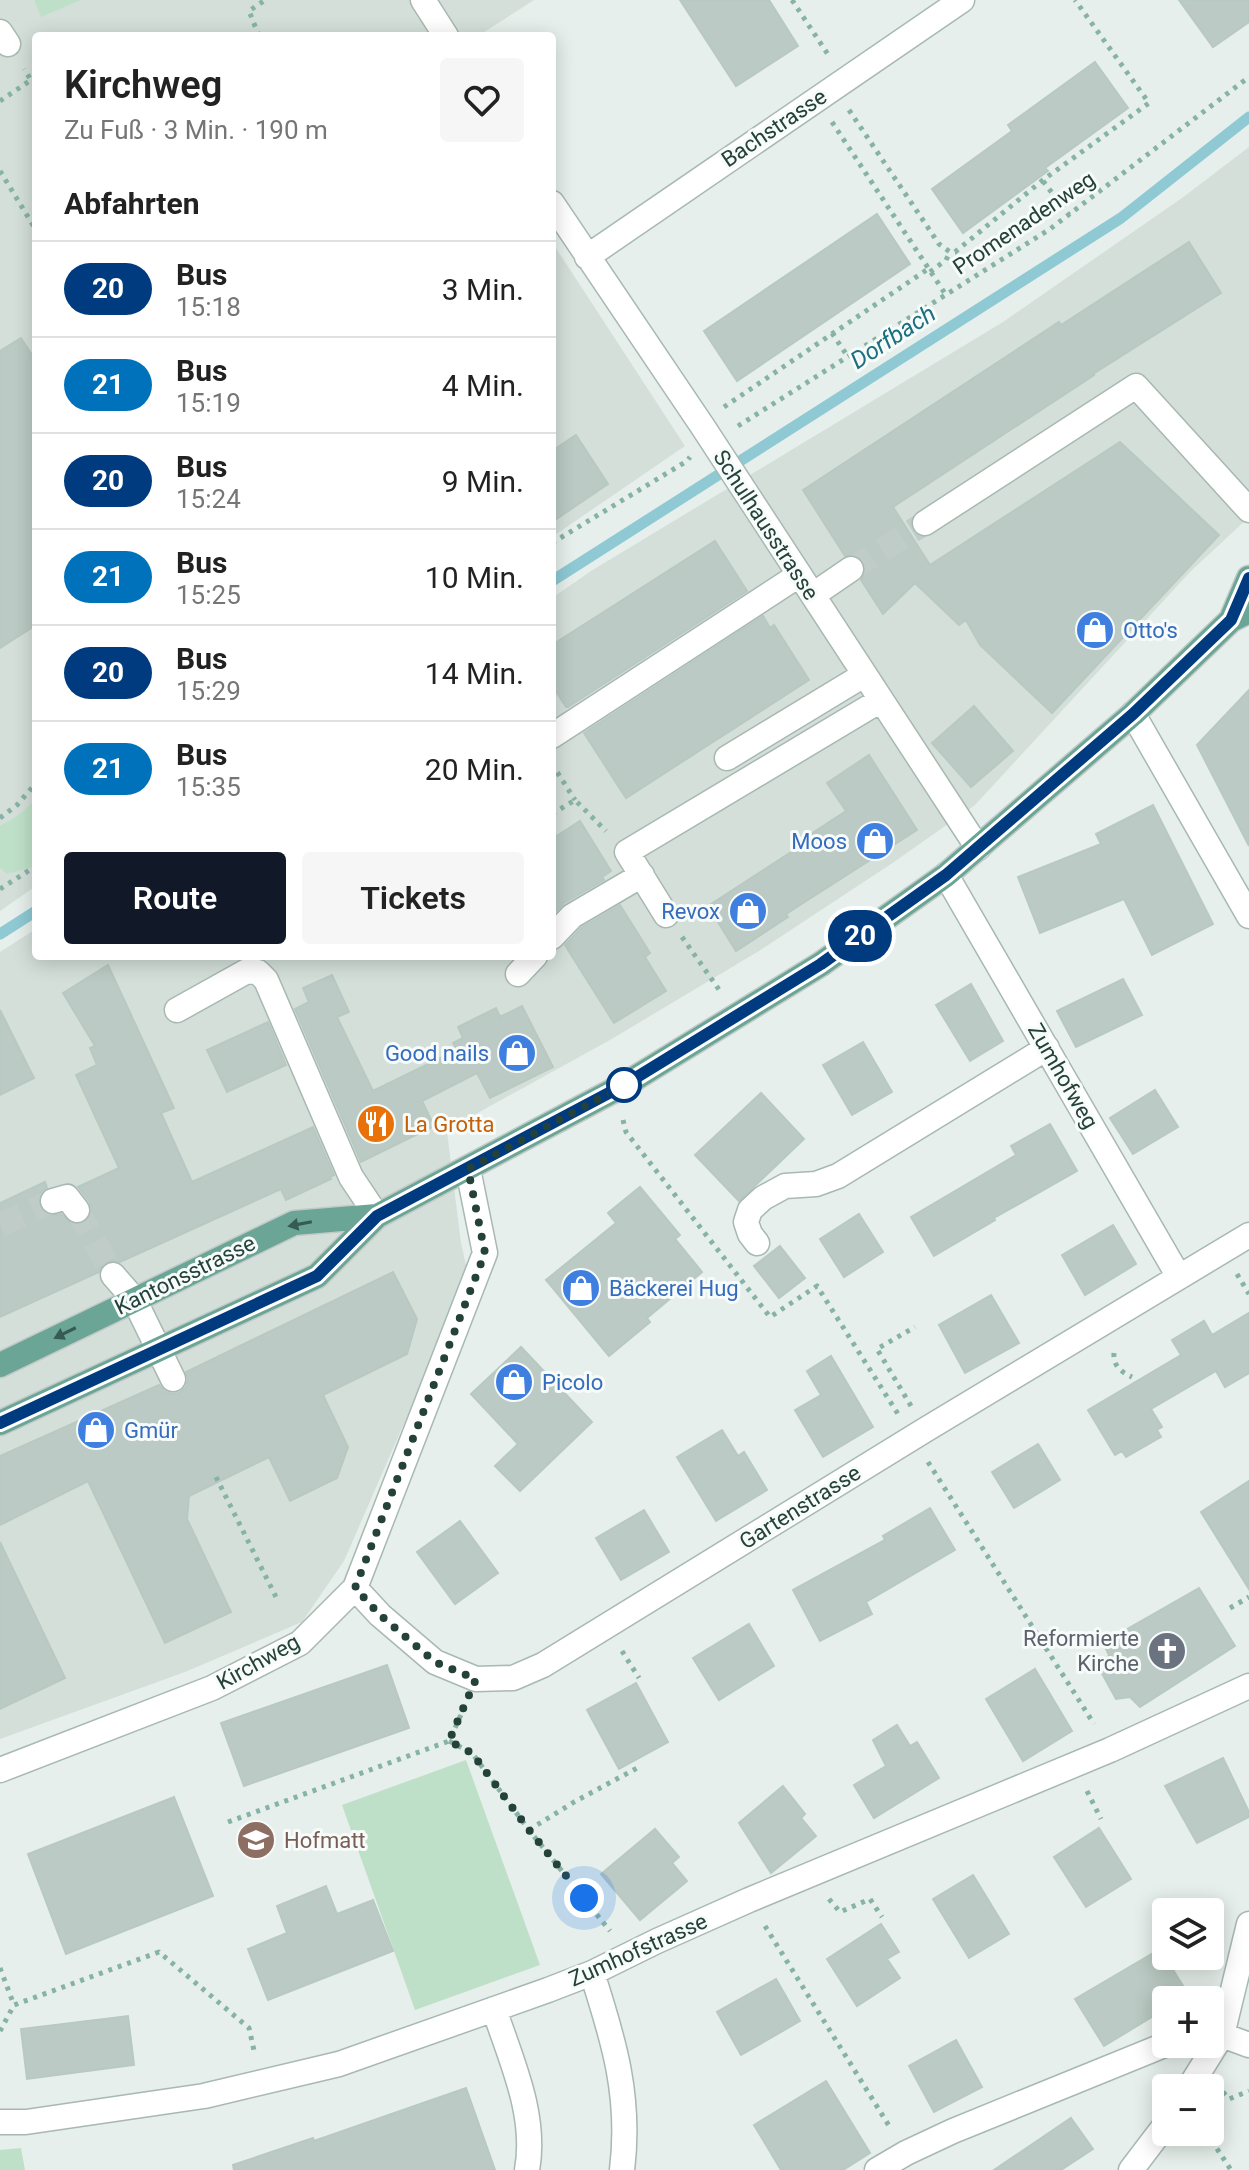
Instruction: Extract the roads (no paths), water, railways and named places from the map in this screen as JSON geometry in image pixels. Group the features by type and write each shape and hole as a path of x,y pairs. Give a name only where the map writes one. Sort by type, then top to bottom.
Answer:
{"main road":[{"name":"Kantonsstrasse","path":"0,1423 317,1276 377,1216 624,1085 821,964 946,875 1133,714 1240,616 1249,578"},
{"name":"Kantonsstrasse","path":"0,1365 294,1223 377,1216"}],"street":[{"path":"423,0 443,32"},
{"name":"Bachstrasse","path":"587,257 962,0"},
{"name":"Schulhausstrasse","path":"556,209 705,449 739,483 978,848"},
{"path":"925,523 1136,386 1249,510"},
{"path":"556,733 806,585 851,569"},
{"path":"727,758 864,675"},
{"path":"672,922 627,852 881,700"},
{"path":"1133,714 1249,916"},
{"path":"556,933 572,916 642,875"},
{"name":"Zumhofweg","path":"946,875 1179,1277"},
{"path":"518,974 531,960"},
{"path":"177,1010 247,971 258,972 266,980 351,1177 377,1216"},
{"path":"757,1243 746,1222 750,1210 763,1198 785,1186 816,1184 838,1176 1047,1048"},
{"name":"Kirchweg","path":"0,1770 225,1682 300,1643 355,1588 485,1253 468,1169"},
{"path":"53,1201 67,1197 77,1210"},
{"name":"Gartenstrasse","path":"355,1588 380,1615 435,1662 476,1679 513,1678 543,1665 1249,1235"},
{"path":"113,1275 134,1299 173,1379"},
{"name":"Zumhofstrasse","path":"0,2122 26,2122 204,2096 339,2064 592,1973 749,1900 1110,1750 1249,1686"},
{"path":"1224,2008 1249,1924"},
{"path":"592,1973 613,2039 622,2087 625,2131 622,2170"},
{"path":"494,2009 529,2117 530,2155 527,2170"},
{"path":"1224,2037 1249,2045"},
{"path":"877,2170 953,2131 1152,2050"},
{"path":"1131,2170 1152,2142"}],"waterway":[{"name":"Dorfbach","path":"556,578 1121,218 1249,117"},
{"name":"Dorfbach","path":"0,934 32,914"}],"tunnel":[{"path":"851,569 925,523"},
{"path":"0,1225 53,1201"},
{"path":"77,1210 113,1275"}],"place":[{"name":"Otto's","path":"1095,630"},
{"name":"Moos","path":"875,841"},
{"name":"Revox","path":"748,911"},
{"name":"Good nails","path":"517,1053"},
{"name":"La Grotta","path":"376,1124"},
{"name":"Bäckerei Hug","path":"581,1288"},
{"name":"Picolo","path":"514,1382"},
{"name":"Gmür","path":"96,1430"},
{"name":"Reformierte Kirche","path":"1167,1651"},
{"name":"Hofmatt","path":"256,1840"}]}
